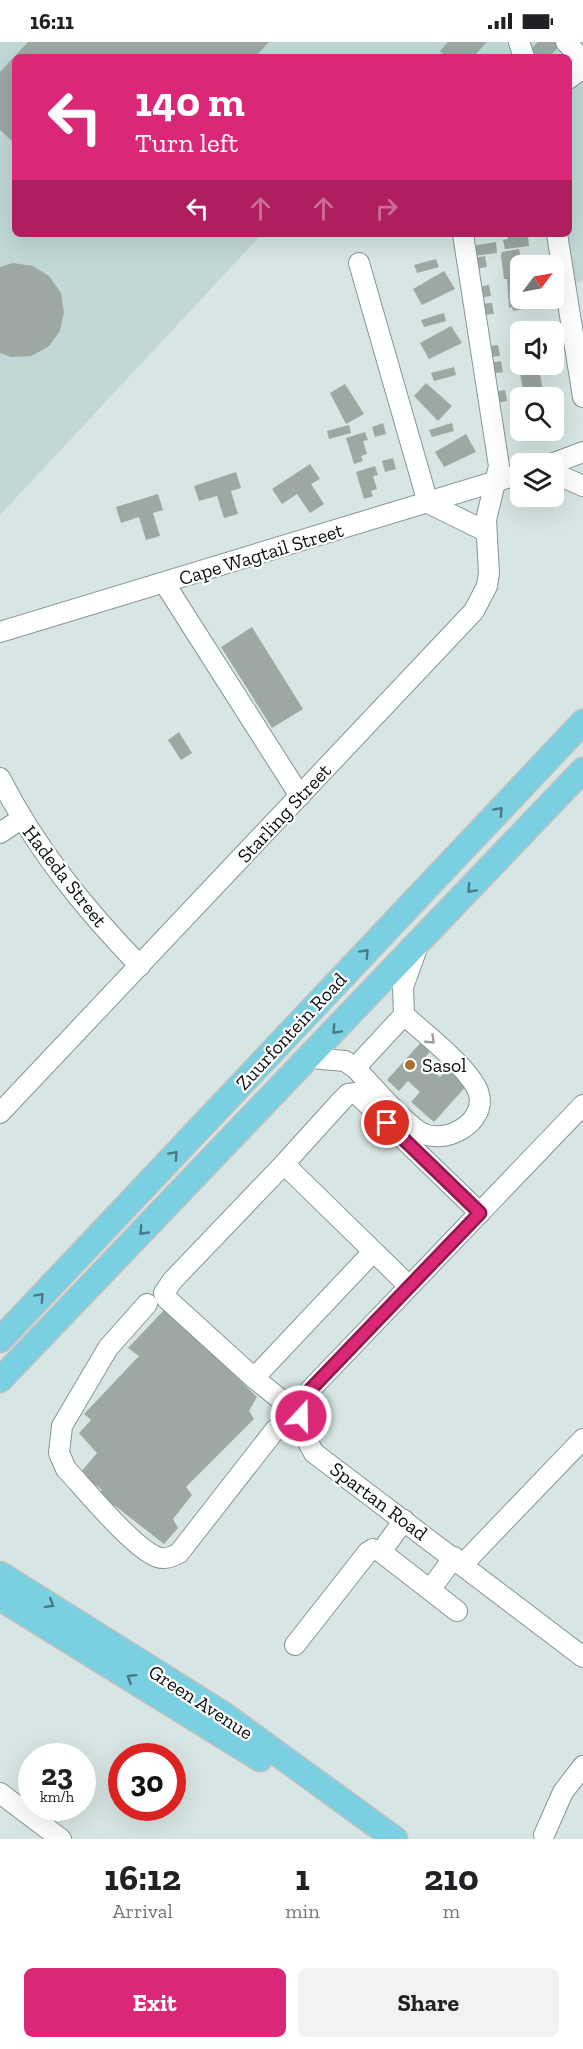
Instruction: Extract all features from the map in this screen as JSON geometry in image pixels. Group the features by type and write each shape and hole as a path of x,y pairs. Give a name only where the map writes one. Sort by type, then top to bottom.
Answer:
{"main road":[{"name":"Zuurfontein Road","path":"0,1340 583,722"},
{"name":"Zuurfontein Road","path":"0,1380 583,770"},
{"name":"Green Avenue","path":"0,1574 223,1714 395,1839"},
{"name":"Green Avenue","path":"0,1598 277,1770 372,1839"}],"street":[{"path":"566,42 577,53 580,64 579,71 572,76"},
{"name":"Starling Street","path":"0,1113 474,611 487,586 489,573 485,531 499,466 464,237"},
{"path":"557,237 583,397"},
{"path":"359,263 428,502 485,531"},
{"path":"564,464 583,452"},
{"path":"564,476 583,486"},
{"name":"Cape Wagtail Street","path":"0,632 165,584 510,477"},
{"path":"165,584 300,796"},
{"name":"Hadeda Street","path":"0,778 21,819 78,897 140,966"},
{"path":"0,832 21,819"},
{"path":"355,1068 404,1015 403,987 407,971 425,936"},
{"path":"310,1058 345,1061 355,1068 419,1132 445,1136 466,1126 478,1112 480,1101 470,1076 404,1015"},
{"path":"301,1418 166,1298 164,1293 173,1280 352,1092 480,1213"},
{"path":"301,1418 302,1406 310,1390 583,1105"},
{"path":"284,1164 372,1253 409,1286"},
{"path":"254,1378 372,1253"},
{"path":"147,1305 108,1348 62,1426 59,1442 61,1461 66,1469 139,1545 157,1557 169,1558 179,1553 275,1430 301,1418"},
{"name":"Spartan Road","path":"301,1418 305,1437 314,1453 459,1560 583,1657"},
{"path":"430,1590 583,1439"},
{"path":"381,1552 404,1520"},
{"path":"295,1645 368,1552 373,1550 381,1552 457,1611"},
{"path":"543,1835 563,1792 583,1766"},
{"path":"0,1793 61,1839"}],"shaded area":[{"path":"0,42 583,42 583,280 573,285 565,237 572,237 572,54 12,54 12,237 259,237 0,515"}],"building":[{"path":"28,42 269,42 258,54 17,54"},
{"path":"448,42 487,42 476,54 443,54 440,51"},
{"path":"538,42 563,42 552,54 532,54 529,51"},
{"path":"12,59 12,141 0,130 0,72"},
{"path":"508,237 528,237 529,246 505,249 503,240"},
{"path":"496,242 497,253 474,256 472,246"},
{"path":"519,249 520,255 510,255 509,308 507,279 504,279 502,252"},
{"path":"485,256 487,267 475,269 474,258"},
{"path":"436,259 439,267 417,273 414,265"},
{"path":"13,263 33,266 49,276 61,293 64,312 60,331 48,347 31,356 11,357 0,353 0,267"},
{"path":"444,271 455,289 422,305 413,289"},
{"path":"489,285 491,296 479,298 477,287"},
{"path":"492,303 494,314 482,315 480,304"},
{"path":"444,313 446,321 424,327 421,320"},
{"path":"451,326 462,343 429,359 420,343"},
{"path":"498,345 500,356 489,357 487,346"},
{"path":"501,361 503,372 491,374 489,363"},
{"path":"454,367 456,375 434,381 431,373"},
{"path":"520,375 540,375 542,387 522,387"},
{"path":"426,383 452,406 438,421 414,396"},
{"path":"345,384 364,414 346,424 330,393"},
{"path":"505,390 507,401 496,403 494,392"},
{"path":"383,423 386,434 375,437 372,427"},
{"path":"452,423 454,431 432,437 429,430"},
{"path":"349,425 351,433 329,439 327,431"},
{"path":"365,432 368,440 363,441 367,454 361,456 363,461 354,464 346,438"},
{"path":"466,434 476,452 444,467 435,452"},
{"path":"393,458 396,469 385,472 382,461"},
{"path":"310,464 320,479 311,484 324,504 310,513 297,494 282,504 272,489"},
{"path":"375,466 378,475 373,476 377,489 371,491 373,496 364,499 356,472"},
{"path":"236,472 241,488 231,491 238,514 224,518 217,496 199,501 194,486"},
{"path":"158,494 163,510 153,513 160,536 146,540 139,517 121,523 116,507"},
{"path":"252,627 303,709 272,728 221,647"},
{"path":"179,732 192,753 181,760 168,740"},
{"path":"424,1039 433,1048 422,1061 440,1077 449,1067 468,1084 434,1122 411,1102 420,1092 408,1081 399,1091 387,1080"},
{"path":"166,1308 257,1397 249,1411 254,1419 186,1487 192,1495 173,1519 178,1528 164,1544 114,1505 109,1508 97,1495 102,1490 80,1473 97,1453 79,1433 91,1420 84,1414 139,1356 128,1348"}],"place":[{"name":"Sasol","path":"410,1065"}],"route":[{"path":"301,1416 302,1406 310,1390 480,1213 387,1123"}]}
